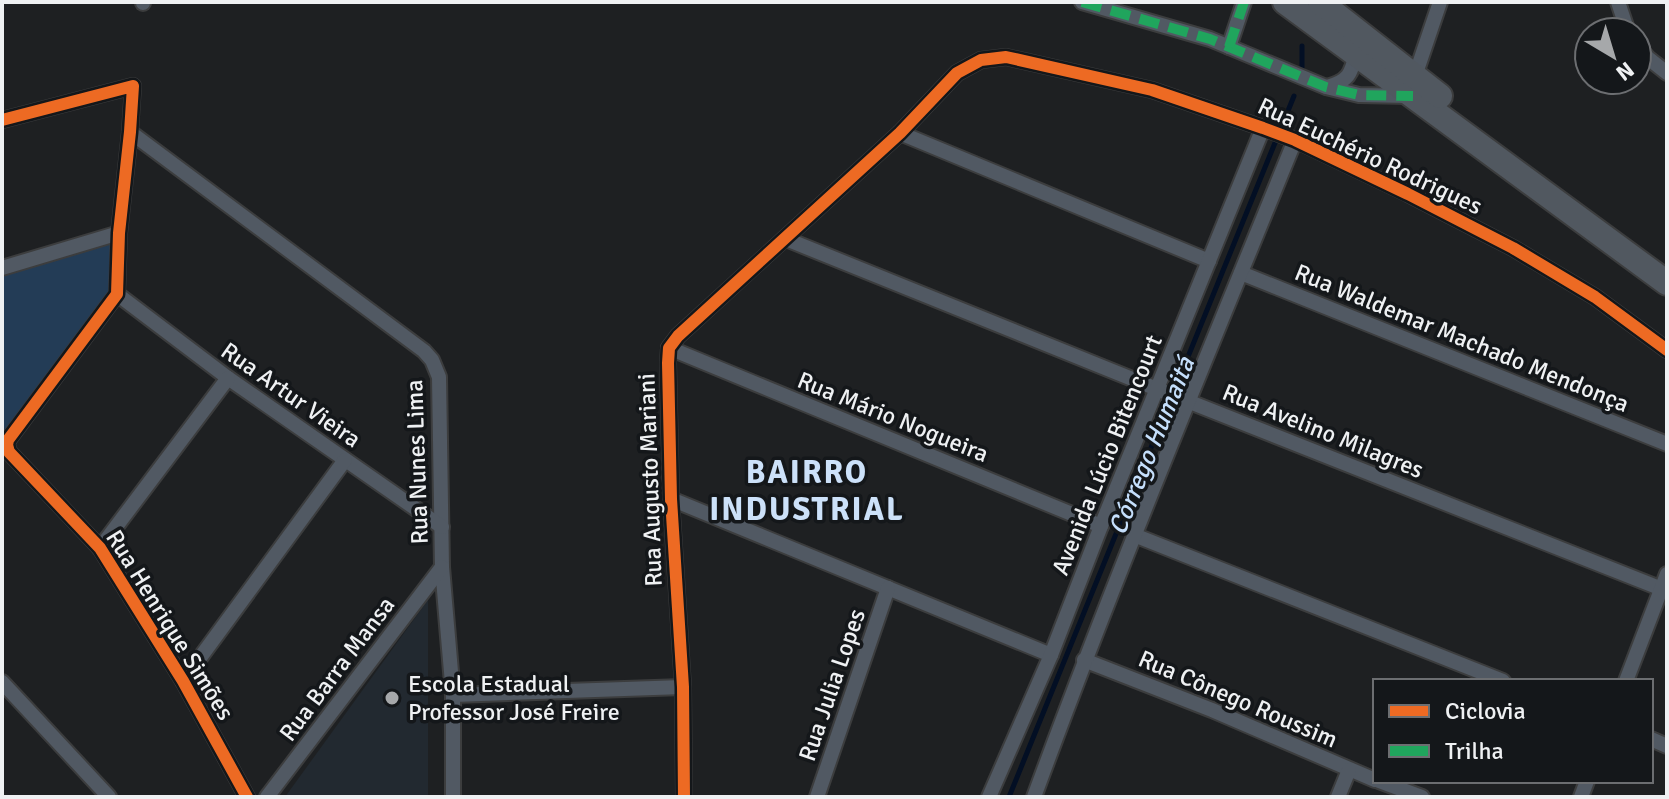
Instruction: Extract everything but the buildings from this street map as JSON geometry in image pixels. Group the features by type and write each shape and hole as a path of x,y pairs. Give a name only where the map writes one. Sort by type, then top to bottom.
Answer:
{"highway":[{"path":"1285,2 1358,44 1667,283"},
{"path":"1324,3 1358,44"},
{"path":"1414,86 1667,263"}],"street":[{"path":"1082,2 1210,39 1326,87 1359,95 1414,86 1440,2"},
{"path":"1229,47 1244,2"},
{"path":"1326,87 1340,83 1350,74 1358,44"},
{"name":"Rua Euchério Rodrigues","path":"981,60 1006,57 1152,90 1292,139 1513,248 1595,297 1667,350"},
{"name":"Rua Augusto Mariani","path":"684,797 683,687 671,499 669,348 678,336 900,133 957,73 981,60"},
{"path":"2,120 133,86 119,233 117,294"},
{"name":"Avenida Lúcio Bitencourt","path":"989,797 1051,655 1209,261 1266,129"},
{"name":"Rua Nunes Lima","path":"130,132 432,360 439,377 442,567 453,695 453,797"},
{"path":"900,133 1209,261"},
{"path":"1034,797 1084,660 1292,139"},
{"path":"2,268 119,233"},
{"name":"Rua Avelino Milagres","path":"786,239 1159,390 1665,584"},
{"name":"Rua Waldemar Machado Mendonça","path":"1241,273 1667,444"},
{"name":"Rua Artur Vieira","path":"117,294 228,378 442,527"},
{"name":"Rua Henrique Simões","path":"117,294 7,445 9,452 100,548 183,681 247,797"},
{"name":"Rua Mário Nogueira","path":"669,348 1101,526"},
{"path":"100,548 228,378"},
{"path":"183,681 345,460"},
{"path":"671,499 1051,655"},
{"path":"1134,535 1498,679"},
{"name":"Rua Barra Mansa","path":"267,797 442,567"},
{"path":"1627,679 1665,584"},
{"name":"Rua Julia Lopes","path":"817,797 888,588"},
{"name":"Rua Cônego Roussim","path":"1084,660 1373,779"},
{"path":"2,682 109,797"},
{"path":"453,695 683,687"},
{"path":"1338,797 1349,770"},
{"name":"Rua Cônego Roussim","path":"1385,783 1422,797"}],"shaded area":[{"path":"114,239 112,293 2,437 2,272"},
{"name":"Escola Estadual Professor José Freire","path":"428,600 428,797 285,797"}],"waterway":[{"name":"Córrego Humaitá","path":"1302,46 1302,70"},
{"name":"Córrego Humaitá","path":"1009,797 1294,96"}],"marked path":[{"path":"1082,2 1210,39 1326,87 1359,95 1413,96"},
{"path":"1229,47 1244,2"}],"cycle path":[{"path":"684,797 683,687 671,499 669,348 678,336 900,133 957,73 981,60 1006,57 1152,90 1295,140 1513,248 1595,297 1667,350"},
{"path":"2,120 133,86 119,233 117,294 7,445 9,452 100,548 183,681 247,797"}],"place":[{"name":"Escola Estadual Professor José Freire","path":"392,698"}],"district":[{"name":"BAIRRO INDUSTRIAL","path":"807,490"}]}
